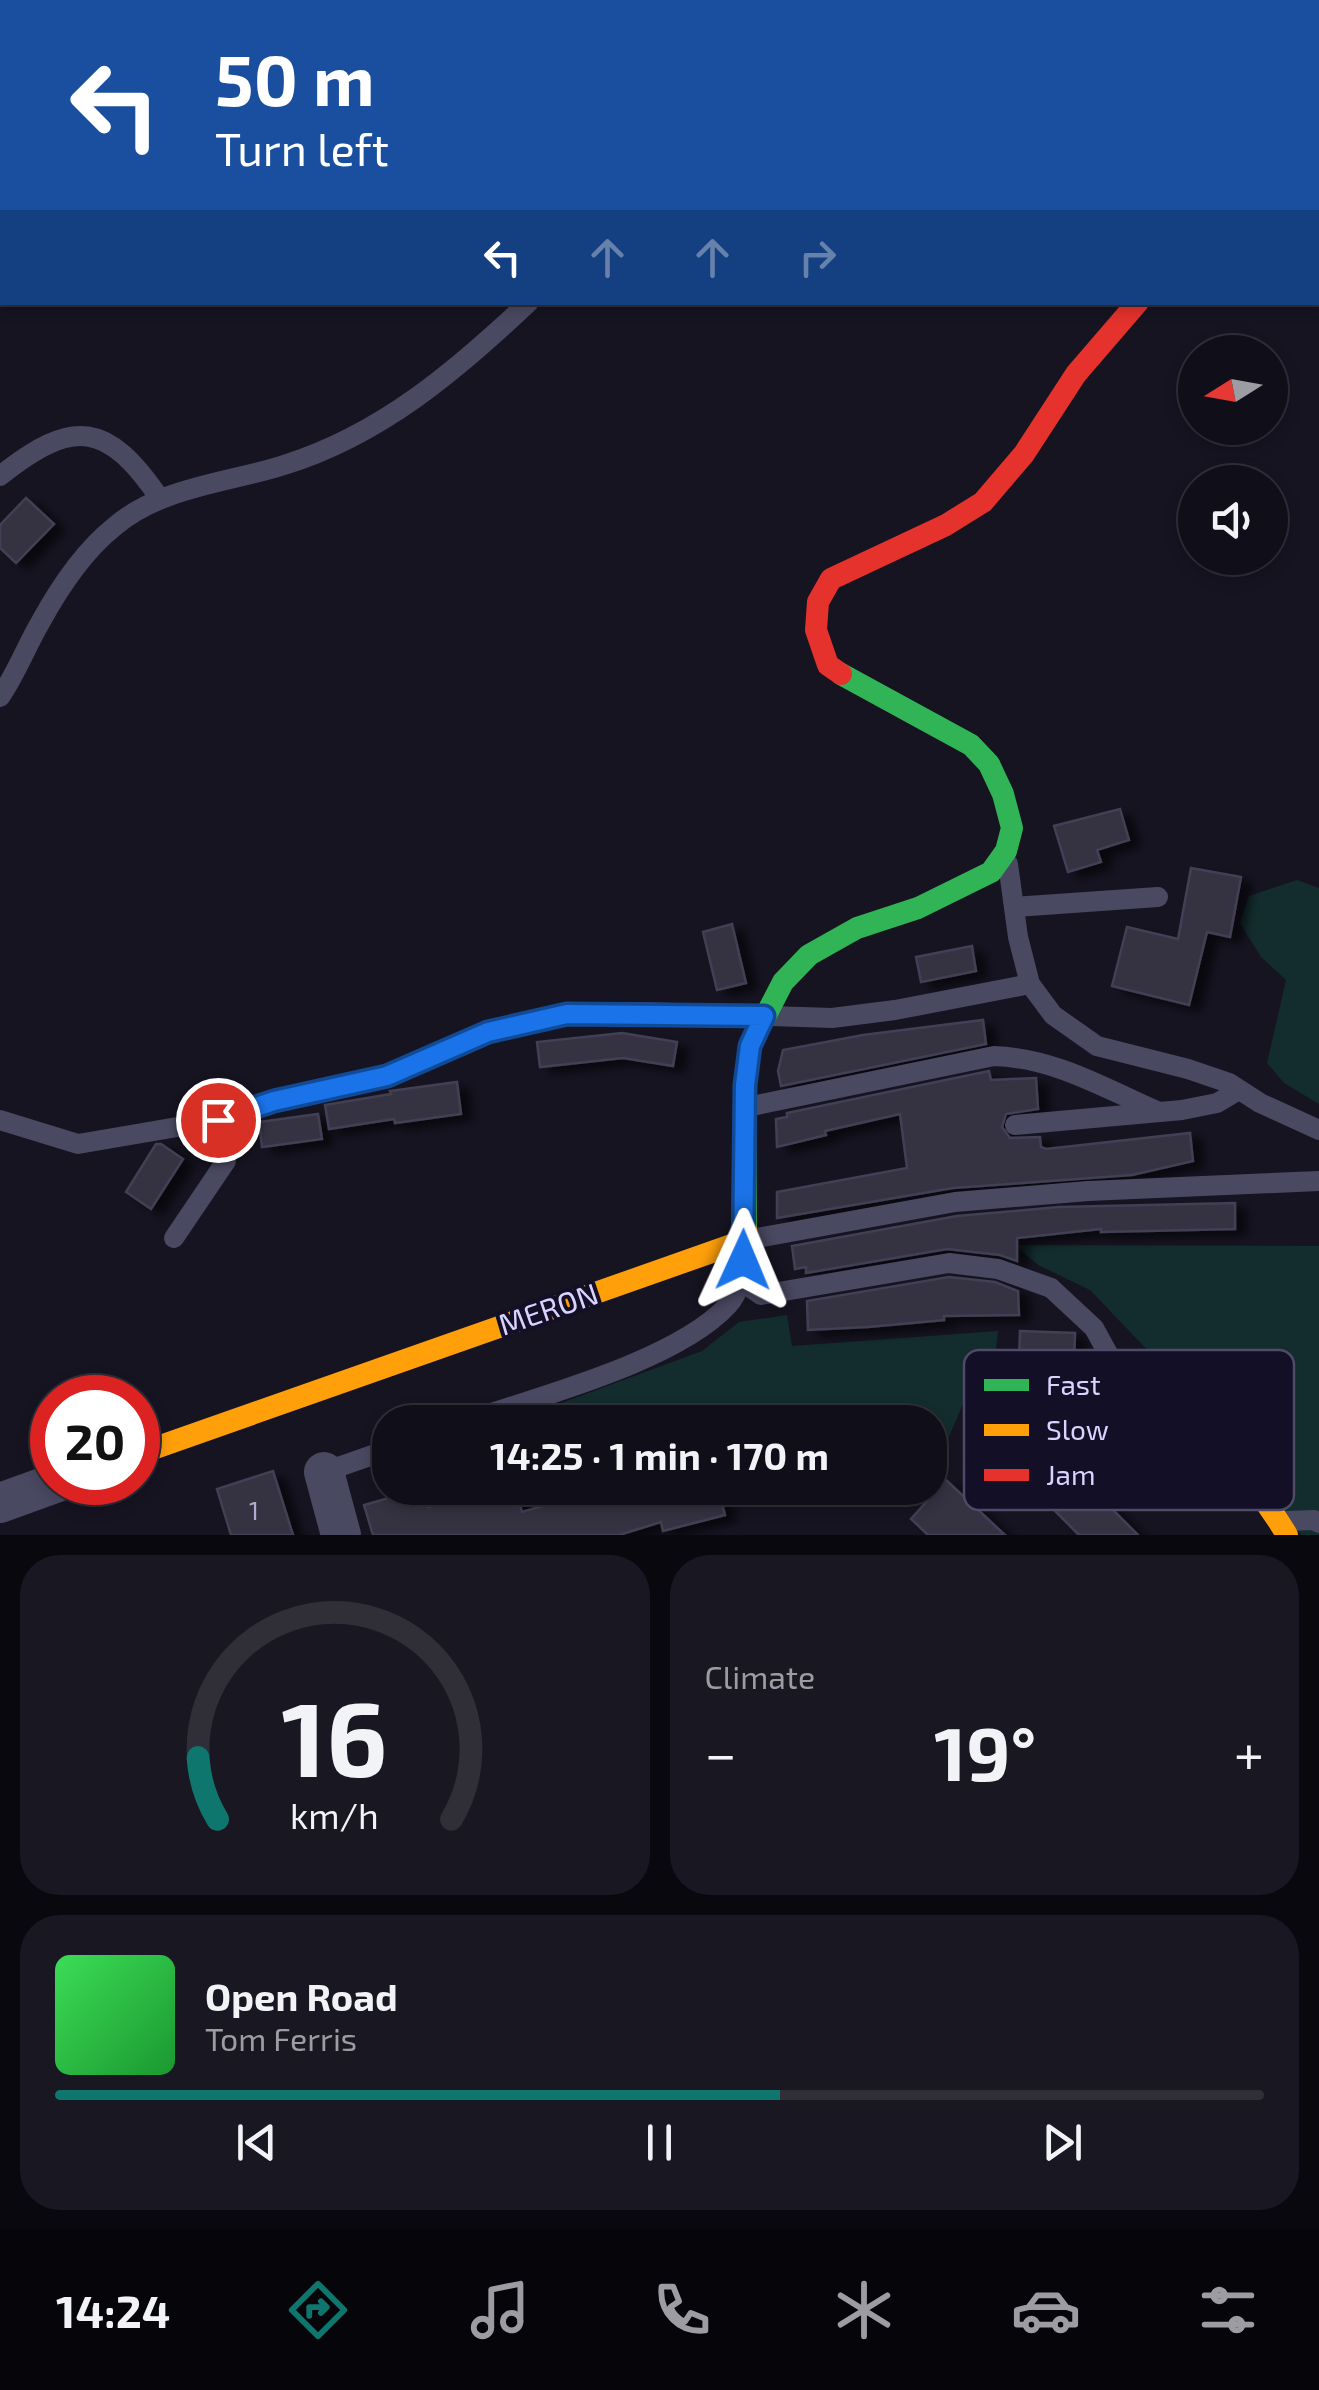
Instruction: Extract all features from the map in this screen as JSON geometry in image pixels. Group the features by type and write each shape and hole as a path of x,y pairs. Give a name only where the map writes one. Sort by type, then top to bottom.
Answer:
{"street":[{"path":"746,1240 745,1108 750,1046 782,982 810,955 857,928 918,908 990,872 1006,851 1012,828 1003,794 989,764 971,745 828,665 816,630 818,602 831,580 983,502 1024,454 1076,374 1135,305"},
{"name":"MERON","path":"160,1446 746,1240"},
{"path":"324,1472 341,1535"},
{"path":"0,1503 30,1492"}],"lane":[{"path":"0,696 41,620 86,556 115,525 160,499 286,465 348,440 393,416 486,343 526,305"},
{"path":"0,476 51,440 82,434 115,446 142,472 160,499"},
{"path":"1006,851 1030,984 1054,1015 1097,1046 1188,1069 1319,1130"},
{"path":"1014,907 1158,897"},
{"path":"0,1120 78,1144 218,1120 274,1101 387,1076 488,1032 567,1014 832,1018 1030,984"},
{"path":"745,1108 994,1056 1029,1057 1053,1065 1160,1112"},
{"path":"1014,1125 1218,1103 1239,1090"},
{"path":"174,1238 226,1160 218,1120"},
{"path":"512,1405 650,1356 707,1323 730,1303 741,1281 746,1240 955,1202 1088,1191 1319,1182"},
{"path":"741,1281 761,1295 950,1263 998,1268 1051,1288 1094,1328 1106,1350"},
{"path":"324,1472 372,1455"},
{"path":"1283,1528 1314,1520 1319,1523"}],"green space":[{"path":"1297,880 1319,888 1319,1104 1284,1083 1267,1063 1286,980 1261,957 1240,923 1249,896"},
{"path":"1014,1245 1319,1246 1319,1535 1301,1535 1282,1510 1294,1510 1294,1350 1147,1350 1090,1290 1038,1265"},
{"path":"787,1315 792,1346 998,1331 996,1350 964,1350 964,1404 947,1442 947,1405 556,1405 702,1351 739,1322"}],"building":[{"path":"26,498 54,524 16,563 0,548 0,525"},
{"path":"1120,809 1129,840 1097,850 1101,862 1068,872 1054,826"},
{"path":"1191,868 1241,877 1230,937 1207,932 1189,1005 1112,986 1127,927 1178,939"},
{"path":"732,924 746,983 717,990 703,932"},
{"path":"972,946 976,971 921,982 916,957"},
{"path":"983,1020 986,1044 781,1086 778,1071 783,1050"},
{"path":"622,1033 677,1042 673,1066 623,1058 540,1067 537,1042"},
{"path":"989,1071 991,1080 1036,1078 1038,1109 1006,1114 1002,1127 1010,1138 1040,1137 1041,1147 1046,1149 1190,1133 1193,1161 1132,1175 953,1188 777,1218 777,1192 907,1168 900,1114 825,1131 826,1135 777,1147 776,1119 787,1117 787,1113"},
{"path":"457,1082 461,1114 329,1129 325,1105"},
{"path":"318,1114 322,1139 262,1147 259,1122"},
{"path":"156,1144 183,1159 151,1209 126,1192"},
{"path":"1235,1203 1235,1229 1101,1229 1017,1238 1017,1261 1000,1255 947,1249 806,1273 806,1267 795,1269 792,1246 957,1216 1059,1207"},
{"path":"949,1277 995,1282 1018,1291 1019,1315 944,1316 944,1320 808,1330 807,1301"},
{"path":"1020,1331 1075,1333 1074,1350 1019,1350"},
{"path":"273,1471 293,1535 231,1535 217,1489"},
{"path":"947,1481 964,1497 964,1510 978,1510 1005,1535 928,1535 911,1519 924,1505 947,1505"},
{"path":"364,1505 520,1505 522,1512 546,1505 722,1505 725,1515 663,1531 661,1522 619,1535 373,1535"},
{"path":"1054,1510 1113,1510 1138,1535 1079,1535"}],"traffic: fast":[{"path":"746,1229 745,1085 750,1046 783,982 809,955 857,928 918,908 991,872 1006,851 1012,828 1003,794 989,764 971,745 841,674"}],"traffic: slow":[{"path":"160,1446 746,1240 746,1229"},
{"path":"1270,1510 1287,1535"}],"traffic: jam":[{"path":"841,674 828,665 816,630 818,602 831,579 946,525 983,502 1024,454 1076,374 1135,305"}],"route":[{"path":"218,1120 274,1101 387,1076 488,1032 567,1014 764,1016 750,1046 745,1085 743,1260"}]}
